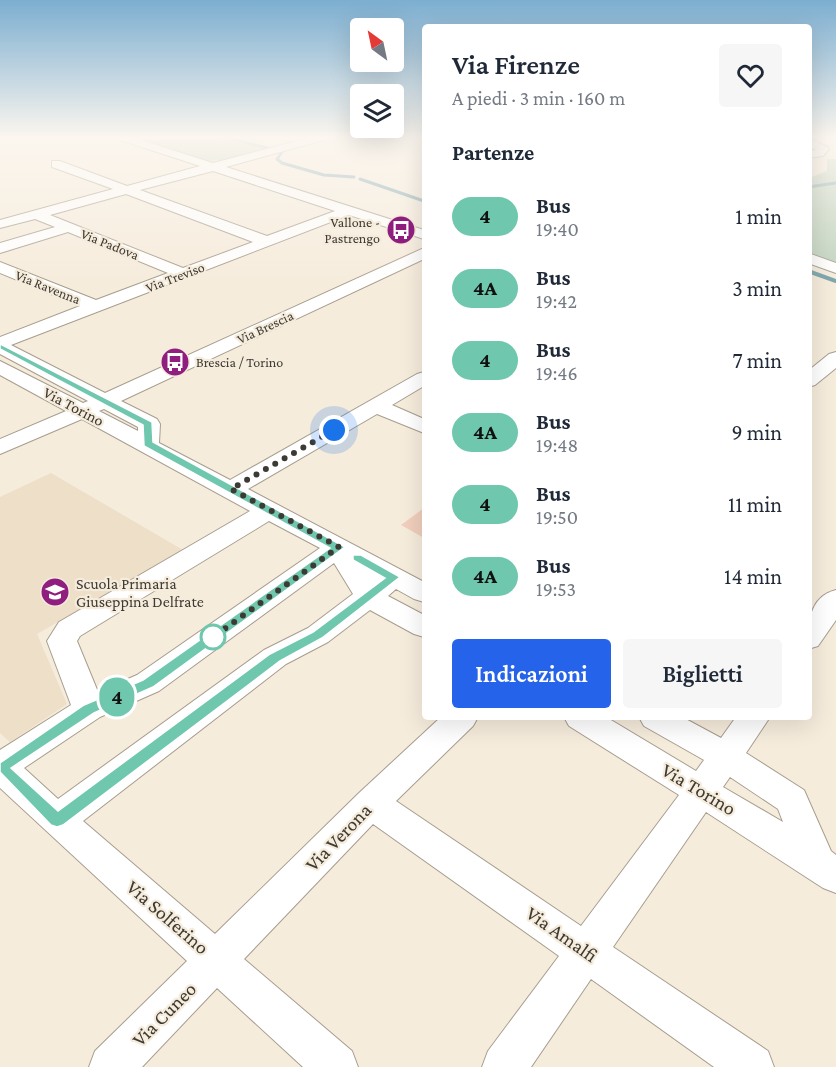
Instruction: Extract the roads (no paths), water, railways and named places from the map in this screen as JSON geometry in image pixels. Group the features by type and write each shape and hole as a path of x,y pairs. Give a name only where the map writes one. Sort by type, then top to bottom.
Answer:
{"street":[{"path":"114,186 268,242"},
{"path":"0,224 141,186"},
{"path":"275,186 422,234"},
{"name":"Via Treviso","path":"0,345 350,210"},
{"name":"Via Padova","path":"30,215 177,276"},
{"path":"0,248 63,229"},
{"name":"Via Brescia","path":"0,447 422,255"},
{"path":"812,259 836,268"},
{"name":"Via Ravenna","path":"0,267 97,307"},
{"name":"Via Torino","path":"0,345 148,424 148,444"},
{"path":"812,377 827,361"},
{"name":"Via Torino","path":"0,367 422,592"},
{"path":"231,489 422,379"},
{"path":"376,406 422,426"},
{"path":"89,709 62,641 69,629 269,510"},
{"path":"0,767 89,709 148,683 339,547 368,597 422,626"},
{"path":"57,820 275,657 318,635 394,577"},
{"path":"812,633 836,599"},
{"name":"Via Verona","path":"217,961 371,803 459,720"},
{"name":"Via Torino","path":"585,720 826,869"},
{"name":"Via Torino","path":"660,720 726,757 792,800 826,869"},
{"path":"504,1067 752,720"},
{"name":"Via Solferino","path":"0,767 336,1067"},
{"name":"Via Amalfi","path":"371,803 588,951 752,1067"},
{"name":"Via Cuneo","path":"111,1067 217,961"}],"waterway":[{"path":"380,186 422,200"},
{"path":"812,186 816,186"},
{"path":"812,272 836,281"}],"place":[{"name":"Vallone - Pastrengo","path":"401,230"},
{"name":"Brescia / Torino","path":"175,362"},
{"name":"Scuola Primaria Giuseppina Delfrate","path":"55,592"}]}
